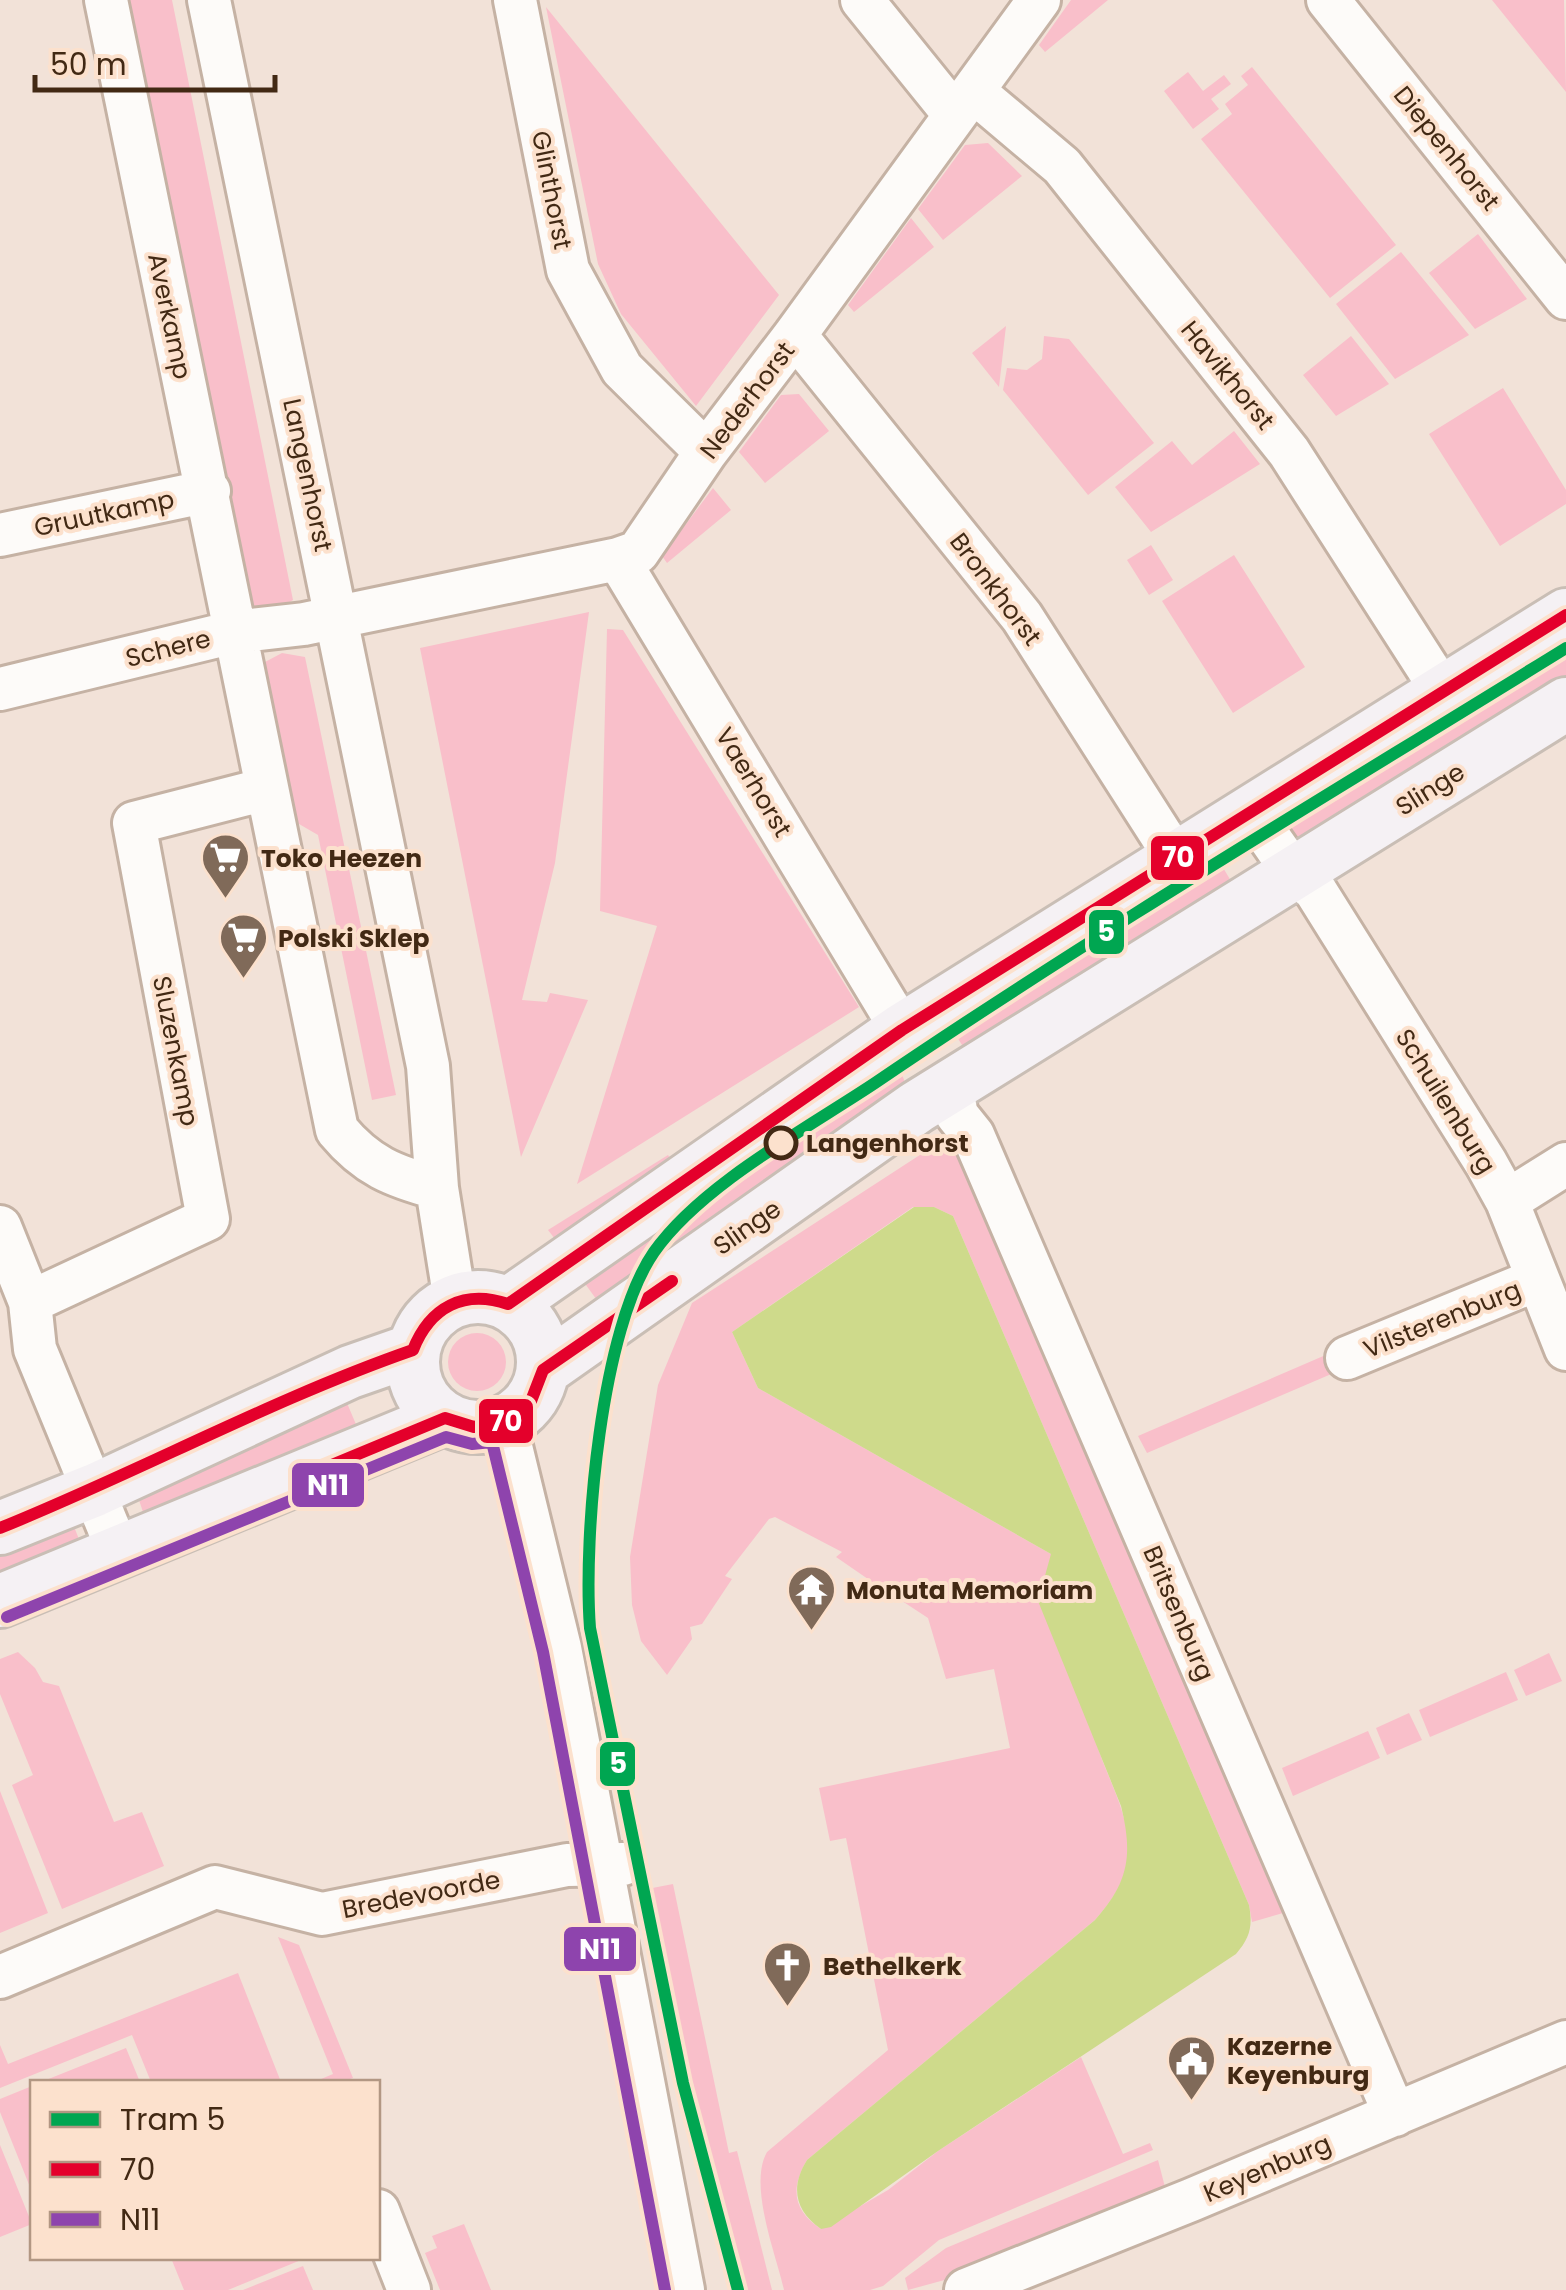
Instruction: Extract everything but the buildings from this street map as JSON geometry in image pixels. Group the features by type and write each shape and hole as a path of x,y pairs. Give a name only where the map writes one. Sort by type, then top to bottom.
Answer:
{"main road":[{"path":"508,1304 896,1018 1176,858 1566,616"},
{"name":"Slinge","path":"543,1370 1294,874 1566,704"},
{"path":"482,1297 508,1304 527,1318 539,1337 543,1370 530,1401 505,1422 474,1427 445,1418 431,1408 414,1376 414,1350 428,1320 455,1300 482,1297"},
{"path":"0,1528 96,1490 350,1372 414,1350"},
{"path":"0,1601 445,1418"}],"street":[{"name":"Averkamp","path":"106,0 234,632"},
{"name":"Langenhorst","path":"209,0 428,1066 416,1182 455,1300"},
{"name":"Glinthorst","path":"516,0 568,270 622,370 706,452"},
{"name":"Havikhorst","path":"862,0 964,102 1062,166 1289,452 1443,692"},
{"name":"Nederhorst","path":"337,616 638,552 706,452 1039,0"},
{"name":"Diepenhorst","path":"1328,0 1566,298"},
{"name":"Bronkhorst","path":"795,336 1022,618 1176,858"},
{"name":"Gruutkamp","path":"0,535 208,492"},
{"name":"Vaerhorst","path":"618,559 896,1018"},
{"name":"Schere","path":"0,689 234,632 337,616"},
{"path":"234,632 337,1130 358,1155 416,1182"},
{"name":"Sluzenkamp","path":"30,1302 208,1219 134,823 266,790"},
{"path":"1250,810 1294,874"},
{"name":"Schuilenburg","path":"1294,874 1315,890 1506,1200 1566,1349"},
{"name":"Britsenburg","path":"954,1101 981,1153 1396,2115"},
{"path":"1506,1200 1566,1164"},
{"path":"0,1227 30,1302 18,1356 96,1490 119,1554"},
{"name":"Vilsterenburg","path":"1348,1358 1536,1280"},
{"path":"505,1422 612,1865 683,2290"},
{"name":"Bredevoorde","path":"0,1977 216,1887 322,1914 567,1865 612,1865"},
{"name":"Keyenburg","path":"966,2290 1566,2042"},
{"path":"380,2215 409,2290"}],"shaded area":[{"path":"120,0 172,0 293,600 277,608 250,605"},
{"path":"1071,0 1108,0 1045,52 1039,45"},
{"path":"1492,0 1564,0 1566,92"},
{"path":"546,7 779,295 696,406 621,314 598,264"},
{"path":"1252,67 1396,245 1330,298 1201,139 1232,114 1225,104 1248,85 1241,76"},
{"path":"1188,72 1203,91 1224,75 1231,84 1211,99 1219,109 1193,129 1164,91"},
{"path":"988,143 1022,176 943,240 918,209 965,145"},
{"path":"911,218 934,247 854,312 848,305"},
{"path":"1478,234 1527,299 1475,329 1429,273"},
{"path":"1401,252 1469,335 1395,379 1336,304"},
{"path":"1006,326 999,387 972,353"},
{"path":"1044,336 1069,339 1154,443 1088,495 1003,390 1007,368 1027,370 1042,359"},
{"path":"1351,336 1389,384 1336,416 1303,375"},
{"path":"1503,388 1566,490 1566,504 1500,546 1429,434"},
{"path":"799,394 829,431 765,483 739,452 781,395"},
{"path":"1234,431 1260,464 1151,532 1115,487 1172,441 1192,465"},
{"path":"713,488 731,510 667,563 662,556"},
{"path":"1151,545 1173,580 1149,595 1127,560"},
{"path":"1234,555 1305,667 1233,713 1162,601"},
{"path":"589,612 555,863 522,1000 547,1002 550,993 588,1000 521,1157 420,648"},
{"path":"1566,624 1566,692 1292,843 1280,823"},
{"path":"607,629 623,630 859,1007 577,1184 657,926 600,911"},
{"path":"282,653 305,657 396,1095 372,1100 318,835 287,817 261,671 265,662"},
{"path":"1210,846 1240,896 972,1061 942,1013"},
{"path":"884,1066 902,1074 909,1095 607,1314 578,1274"},
{"path":"946,1138 959,1159 974,1155 1297,1909 1252,1922 1249,1905 953,1216 934,1207 913,1207 732,1332 758,1388 1051,1554 1090,1719 1125,1824 1127,1863 1118,1890 1095,1920 807,2160 798,2180 797,2198 805,2214 821,2229 888,2190 938,2151 1081,2057 1123,2154 1150,2143 1153,2150 939,2240 883,2286 870,2290 784,2290 762,2201 762,2166 767,2152 888,2050 846,1838 830,1841 819,1788 1010,1748 994,1669 946,1679 928,1618 896,1597 894,1585 881,1588 836,1557 842,1552 775,1517 769,1519 725,1576 732,1579 702,1624 690,1627 692,1639 667,1675 641,1641 632,1605 630,1557 658,1385 692,1303"},
{"path":"668,1155 679,1171 565,1252 548,1230"},
{"path":"914,1207 934,1207 953,1216 1249,1905 1250,1926 1236,1954 938,2151 831,2227 821,2229 805,2214 798,2198 798,2180 807,2160 1095,1920 1115,1893 1127,1854 1121,1806 1038,1601 1051,1554 758,1388 732,1332"},
{"path":"477,1333 497,1342 506,1362 497,1382 477,1391 457,1382 448,1362 457,1342"},
{"path":"1335,1351 1343,1369 1147,1453 1138,1436"},
{"path":"344,1396 363,1441 150,1533 138,1497"},
{"path":"73,1524 84,1552 0,1586 0,1553"},
{"path":"18,1652 43,1682 59,1686 114,1822 142,1812 164,1866 62,1909 12,1785 33,1775 0,1694 0,1659"},
{"path":"1549,1653 1562,1681 1526,1696 1514,1670"},
{"path":"1506,1672 1518,1700 1430,1737 1419,1710"},
{"path":"1409,1713 1422,1740 1387,1755 1376,1728"},
{"path":"1368,1731 1380,1758 1293,1796 1282,1768"},
{"path":"0,1791 48,1913 0,1933"},
{"path":"673,1884 729,2153 737,2151 772,2290 729,2287 700,2181 637,1891"},
{"path":"278,1937 299,1945 353,2078 319,2080 333,2074"},
{"path":"238,1973 280,2080 150,2080 132,2035 0,2088 0,2045 8,2064"},
{"path":"126,2048 139,2080 46,2080"},
{"path":"30,2087 30,2187 0,2112 0,2099"},
{"path":"0,2145 30,2225 0,2237"},
{"path":"1158,2160 1166,2191 970,2273 908,2290 905,2278 946,2248"},
{"path":"464,2224 491,2290 440,2290 425,2253 437,2248 432,2236"},
{"path":"172,2260 301,2260 228,2290 184,2290"},
{"path":"303,2266 313,2290 243,2290"}],"tram line":[{"name":"5","path":"738,2290 683,2083 590,1628 590,1541 600,1434 621,1330 636,1286 654,1252 674,1227 756,1160 1132,916 1566,648"}],"transit line":[{"name":"70","path":"0,1528 257,1413 413,1350 429,1323 450,1305 477,1299 508,1304 902,1030 1566,615"},
{"name":"70","path":"298,1479 445,1418 474,1427 505,1422 531,1401 543,1370 672,1281"},
{"name":"N11","path":"7,1617 446,1437 472,1444 492,1442 543,1652 665,2290"}],"place":[{"name":"Toko Heezen","path":"226,900"},
{"name":"Polski Sklep","path":"243,980"},
{"name":"Langenhorst","path":"781,1143"},
{"name":"Monuta Memoriam","path":"811,1632"},
{"name":"Bethelkerk","path":"788,2008"},
{"name":"Kazerne Keyenburg","path":"1192,2102"}]}
